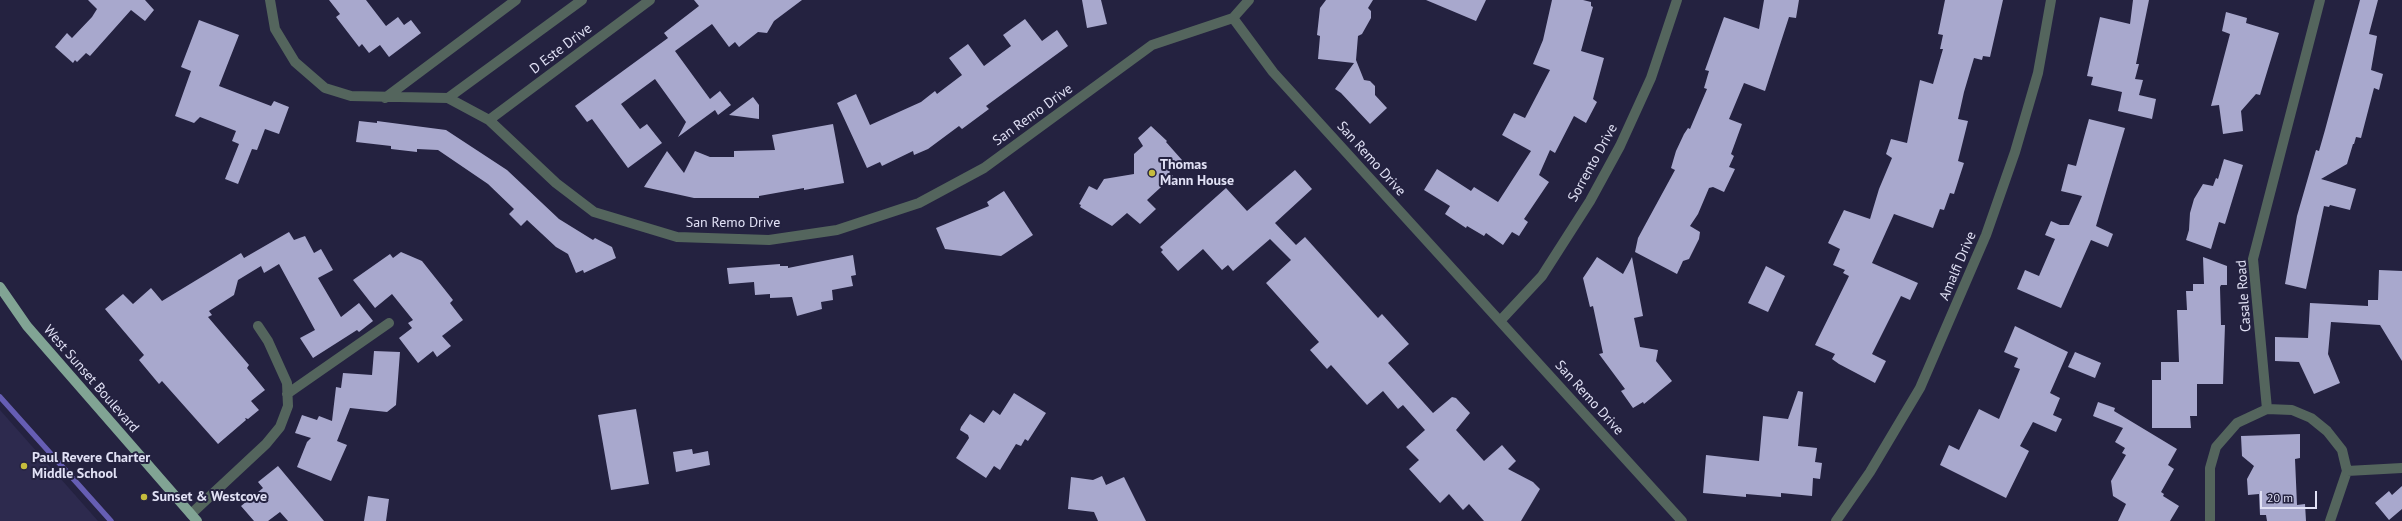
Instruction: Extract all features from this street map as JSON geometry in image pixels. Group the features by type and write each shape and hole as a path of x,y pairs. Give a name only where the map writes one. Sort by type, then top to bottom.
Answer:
{"main road":[{"name":"West Sunset Boulevard","path":"0,287 27,326 194,517"}],"street":[{"name":"San Remo Drive","path":"270,0 275,29 294,62 325,88 351,96 385,98 448,98 489,120 556,184 594,212 677,237 769,240 837,230 919,203 984,168 1152,45 1233,18 1273,72 1682,521"},
{"path":"385,98 516,0"},
{"name":"D Este Drive","path":"448,98 582,0"},
{"name":"D Este Drive","path":"489,120 650,0"},
{"path":"1233,18 1249,0"},
{"name":"Sorrento Drive","path":"1500,321 1542,276 1590,201 1620,146 1651,78 1677,0"},
{"name":"Amalfi Drive","path":"1836,521 1870,472 1920,388 1986,235 2015,152 2038,73 2051,0"},
{"name":"Casale Road","path":"2267,409 2253,259 2320,0"},
{"path":"287,394 389,323"},
{"path":"194,517 266,444 280,427 288,406 287,383 281,366 258,326"},
{"path":"2210,521 2210,468 2216,447 2237,423 2267,409 2292,410 2311,418 2327,431 2342,450 2347,471 2330,521"},
{"path":"2347,471 2402,468"}],"shaded area":[{"name":"Paul Revere Charter Middle School","path":"0,410 98,521 0,521"}],"building":[{"path":"88,0 145,0 154,10 145,21 131,10 90,56 86,53 77,62 75,60 73,63 55,47 67,33 72,38 92,17 97,9"},
{"path":"329,0 366,0 386,26 398,17 404,25 411,20 421,33 389,57 380,45 369,53 362,44 359,47 336,17 340,14"},
{"path":"694,0 802,0 774,21 767,33 758,32 739,47 735,42 729,47 712,24 675,51 710,99 720,91 731,105 718,115 715,110 678,137 686,122 655,79 621,104 640,129 647,124 662,143 628,168 592,119 587,122 575,106 668,38 664,33 699,6"},
{"path":"1082,0 1101,0 1107,24 1087,28"},
{"path":"1326,0 1373,0 1368,8 1371,11 1371,18 1362,34 1358,36 1356,60 1364,80 1370,81 1375,86 1375,95 1387,108 1370,124 1341,93 1335,89 1354,63 1318,59 1320,36 1317,35 1320,8"},
{"path":"1426,0 1486,0 1476,21"},
{"path":"1552,0 1583,0 1591,2 1591,6 1593,7 1581,51 1604,58 1593,99 1597,102 1586,123 1574,116 1555,153 1550,150 1539,175 1549,182 1524,219 1528,222 1519,236 1512,232 1503,245 1486,233 1484,236 1467,226 1466,228 1445,214 1450,206 1424,190 1437,169 1471,191 1474,187 1498,202 1531,151 1502,135 1514,113 1525,118 1550,70 1533,64 1543,40"},
{"path":"1764,0 1799,0 1796,18 1789,17 1765,91 1744,83 1729,119 1742,124 1731,154 1734,156 1729,167 1735,169 1724,192 1713,187 1709,188 1698,214 1690,226 1700,232 1699,239 1689,259 1683,261 1677,274 1635,252 1638,238 1675,170 1671,168 1676,151 1684,134 1688,128 1690,129 1707,89 1704,88 1709,71 1705,70 1724,17 1759,29"},
{"path":"1945,0 2003,0 1990,57 1983,56 1982,60 1974,58 1964,92 1958,119 1968,121 1958,161 1964,163 1954,194 1950,193 1944,210 1940,209 1933,228 1894,214 1872,263 1918,283 1910,300 1901,296 1872,354 1886,361 1875,383 1839,364 1832,359 1835,354 1815,345 1849,276 1843,273 1845,270 1833,265 1840,249 1828,243 1844,210 1870,219 1879,189 1892,158 1886,154 1891,139 1907,143 1920,80 1933,84 1943,49 1940,49 1943,35 1938,34"},
{"path":"2133,0 2149,0 2136,64 2139,64 2135,79 2143,80 2139,95 2156,99 2152,119 2118,111 2122,92 2091,85 2093,77 2087,76 2100,17 2130,24"},
{"path":"2360,0 2378,0 2369,34 2377,36 2371,70 2383,74 2379,90 2374,88 2361,138 2356,137 2347,164 2321,179 2356,189 2350,210 2330,205 2329,207 2324,206 2306,289 2285,284 2297,216 2316,150 2319,151"},
{"path":"2226,12 2247,18 2246,23 2279,33 2260,95 2256,94 2241,111 2243,131 2223,134 2219,105 2211,106 2230,34 2222,31"},
{"path":"1025,19 1042,41 1057,30 1068,46 986,106 989,109 962,129 959,126 928,149 914,155 913,151 882,166 880,162 867,168 837,103 856,94 870,125 921,102 935,91 937,94 962,75 949,58 968,44 984,66 1011,46 1003,35"},
{"path":"199,20 239,35 219,86 271,106 274,101 289,107 279,134 265,129 257,150 252,149 238,184 225,179 239,144 232,141 236,131 200,117 194,123 175,116 191,71 181,67"},
{"path":"753,97 759,105 759,119 729,115"},
{"path":"2089,119 2125,128 2096,226 2113,234 2108,247 2091,240 2061,308 2017,289 2025,270 2039,276 2055,239 2045,235 2051,221 2060,225 2069,225 2082,196 2061,191 2068,164 2076,166"},
{"path":"359,121 377,123 377,121 446,130 507,170 559,219 593,240 595,238 612,247 616,258 584,273 583,270 576,273 568,254 556,247 527,220 521,226 509,214 514,209 488,184 438,150 417,149 417,152 391,149 391,146 356,142"},
{"path":"833,124 844,183 804,190 804,188 759,196 759,198 694,198 644,187 667,151 684,173 695,151 710,157 734,157 734,151 775,150 772,135"},
{"name":"Thomas Mann House","path":"1151,126 1167,141 1166,142 1182,160 1169,172 1173,176 1147,200 1156,209 1140,224 1127,213 1112,226 1080,207 1081,205 1079,204 1089,186 1097,190 1104,179 1134,174 1134,154 1143,146 1138,138"},
{"path":"2224,159 2243,165 2225,224 2219,222 2211,249 2186,240 2189,230 2190,213 2194,199 2203,184 2213,186 2216,178 2218,179"},
{"path":"1295,170 1312,189 1275,223 1296,245 1305,237 1378,318 1382,314 1409,344 1388,363 1433,413 1452,397 1456,398 1470,413 1456,430 1484,461 1502,445 1516,461 1508,469 1533,482 1540,489 1521,521 1484,521 1469,504 1463,510 1449,494 1440,503 1409,469 1419,460 1406,447 1425,430 1403,405 1398,409 1383,391 1367,405 1331,365 1327,369 1310,350 1319,342 1266,283 1291,260 1270,239 1233,271 1228,265 1222,270 1203,249 1178,271 1161,252 1163,250 1160,247 1226,188 1247,211"},
{"path":"1004,191 1033,235 1001,256 945,249 936,228 989,206 987,202"},
{"path":"289,232 294,240 305,236 314,253 321,249 333,270 318,278 341,317 359,303 373,321 359,332 357,330 313,358 300,338 315,330 279,264 264,273 261,266 238,280 234,295 209,311 212,315 208,317 249,365 247,368 265,390 251,401 259,410 248,419 245,418 246,420 218,444 162,381 159,384 139,360 144,355 105,309 123,294 133,304 151,288 162,301 241,253 244,258"},
{"path":"401,252 422,261 453,300 450,303 463,320 442,336 451,346 437,357 433,351 418,363 399,338 412,328 408,323 413,320 392,294 375,308 353,280 390,254 393,258"},
{"path":"853,255 856,275 851,276 853,286 832,290 833,300 821,302 822,309 797,316 792,297 770,298 770,294 755,295 754,282 729,284 727,268 780,264 780,266 788,266 788,268"},
{"path":"1597,257 1623,274 1632,257 1643,316 1634,318 1640,347 1658,350 1656,361 1672,381 1644,404 1643,402 1633,408 1621,391 1625,389 1599,354 1603,353 1593,306 1590,307 1583,278"},
{"path":"2203,257 2227,266 2227,285 2221,285 2220,287 2221,325 2225,325 2223,384 2197,384 2197,416 2190,416 2191,428 2152,428 2152,380 2161,380 2161,362 2179,362 2177,310 2187,310 2186,291 2193,291 2193,284 2204,284"},
{"path":"1766,266 1785,276 1768,312 1748,303"},
{"path":"2379,270 2402,271 2402,361 2380,325 2331,322 2328,354 2340,383 2314,394 2299,362 2275,361 2275,337 2308,338 2310,303 2368,306 2368,300 2378,300"},
{"path":"2015,326 2068,352 2050,393 2060,398 2053,415 2062,419 2056,432 2033,422 2020,446 2029,451 2006,498 1940,465 1949,445 1959,450 1979,409 1999,419 2020,369 2014,367 2018,358 2004,352"},
{"path":"374,351 400,352 396,405 387,412 350,408 337,441 347,445 331,481 297,467 307,442 311,438 295,433 302,415 317,420 319,416 332,421 336,387 341,388 343,373 372,375"},
{"path":"2075,352 2101,363 2095,378 2068,367"},
{"path":"1798,391 1803,392 1798,446 1817,448 1815,462 1822,463 1820,479 1813,478 1812,496 1781,493 1781,497 1746,494 1746,497 1703,493 1706,455 1759,461 1763,416 1788,419"},
{"path":"1014,393 1046,413 1028,441 1025,439 1021,446 1016,444 1000,470 994,466 986,478 956,458 969,438 968,435 960,430 970,414 984,423 993,410 1000,415"},
{"path":"2098,402 2115,408 2114,411 2177,449 2168,465 2174,469 2161,492 2164,494 2163,496 2179,506 2170,521 2118,521 2126,504 2113,496 2111,481 2126,455 2122,453 2125,448 2115,442 2123,428 2093,416"},
{"path":"636,409 649,484 611,490 598,415"},
{"path":"2300,434 2300,458 2295,459 2297,505 2305,504 2306,521 2267,521 2266,515 2260,515 2259,494 2248,495 2247,479 2254,466 2242,456 2241,436"},
{"path":"692,449 693,454 708,451 710,465 676,472 673,452"},
{"path":"278,466 324,521 288,521 280,512 268,521 254,521 241,506 263,488 258,482"},
{"path":"1102,476 1106,485 1124,477 1146,521 1098,521 1094,512 1068,509 1071,477 1093,480"},
{"path":"2402,486 2402,509 2389,520 2375,503 2389,491 2392,495"},
{"path":"368,496 389,499 386,521 364,521"}],"waterway":[{"path":"0,397 111,521"}],"place":[{"name":"Thomas Mann House","path":"1152,173"},
{"name":"Paul Revere Charter Middle School","path":"24,466"},
{"name":"Sunset & Westcove","path":"144,497"}]}
